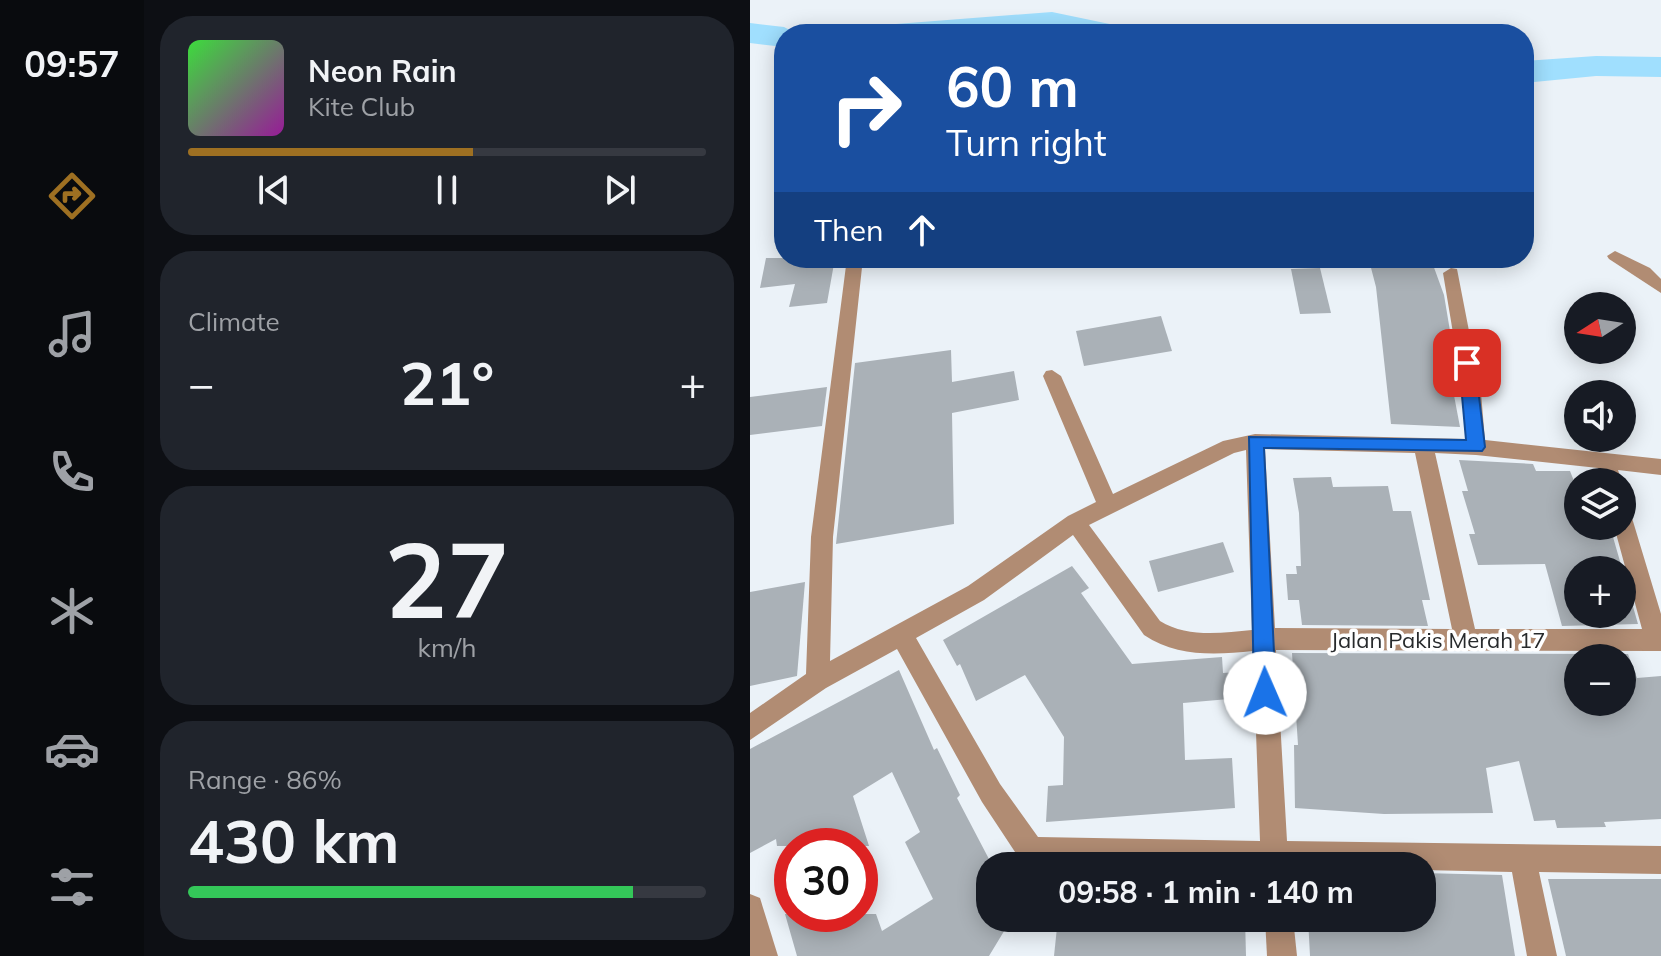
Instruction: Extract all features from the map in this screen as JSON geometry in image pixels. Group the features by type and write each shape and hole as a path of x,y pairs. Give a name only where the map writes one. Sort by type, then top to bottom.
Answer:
{"street":[{"path":"1615,256 1644,272 1661,288"},
{"path":"818,680 822,537 854,268"},
{"path":"1451,273 1472,393 1476,447"},
{"path":"1052,376 1107,504"},
{"path":"750,728 818,680 976,593 1075,522 1230,446 1255,441 1476,447 1661,467"},
{"path":"1255,441 1274,852"},
{"path":"1423,445 1466,641"},
{"path":"1605,459 1608,468"},
{"name":"Jalan Pakis Merah 17","path":"1075,522 1152,628 1162,636 1227,642 1263,639 1659,640"},
{"path":"1629,540 1659,640"},
{"path":"902,636 991,793 1031,851 1058,852"},
{"path":"1436,859 1661,860"},
{"path":"1523,859 1542,956"},
{"path":"750,908 763,956"},
{"path":"1280,932 1282,956"}],"building":[{"path":"766,258 774,258 774,268 833,268 827,303 789,307 795,284 760,288"},
{"path":"1320,268 1331,313 1300,314 1291,269"},
{"path":"1371,268 1434,268 1444,295 1453,349 1445,348 1460,427 1391,424 1376,287"},
{"path":"1161,316 1172,351 1084,366 1076,331"},
{"path":"951,350 952,382 1014,371 1019,400 952,413 954,524 836,544 855,363"},
{"path":"827,387 822,426 750,435 750,397"},
{"path":"1459,460 1533,464 1536,471 1564,471 1564,540 1614,540 1618,556 1564,556 1562,626 1545,564 1478,565 1469,534 1475,534 1462,491 1468,491"},
{"path":"1331,477 1333,487 1388,486 1393,511 1411,511 1430,600 1422,600 1428,626 1302,625 1299,600 1288,600 1286,574 1297,574 1296,566 1301,566 1299,513 1293,478"},
{"path":"1223,542 1234,572 1158,592 1149,561"},
{"path":"1072,566 1089,588 1081,593 1132,664 1222,657 1223,673 1251,671 1252,697 1183,703 1185,760 1232,758 1235,808 1046,822 1048,786 1063,785 1064,737 1025,675 976,701 960,664 957,666 943,640"},
{"path":"805,582 797,676 750,686 750,592"},
{"path":"1292,653 1564,654 1564,716 1636,716 1636,675 1637,678 1661,676 1661,819 1604,822 1606,827 1557,828 1555,820 1534,821 1519,761 1486,768 1493,813 1384,814 1295,808 1294,745 1298,745"},
{"path":"899,670 934,750 937,748 960,795 957,798 985,852 976,852 976,932 1004,932 989,956 797,956 790,932 878,932 878,920 882,931 933,899 905,842 920,832 892,772 853,796 863,828 774,828 774,840 750,853 750,749"},
{"path":"1436,873 1502,875 1515,956 1310,956 1309,932 1436,932"},
{"path":"1548,879 1661,879 1661,956 1566,956"},
{"path":"1057,932 1245,932 1246,956 1054,956"}],"waterway":[{"path":"1026,24 1062,24"},
{"path":"750,33 774,36"},
{"path":"1534,71 1596,66 1661,67"}],"route":[{"path":"1265,693 1255,441 1476,447 1467,363"}]}
